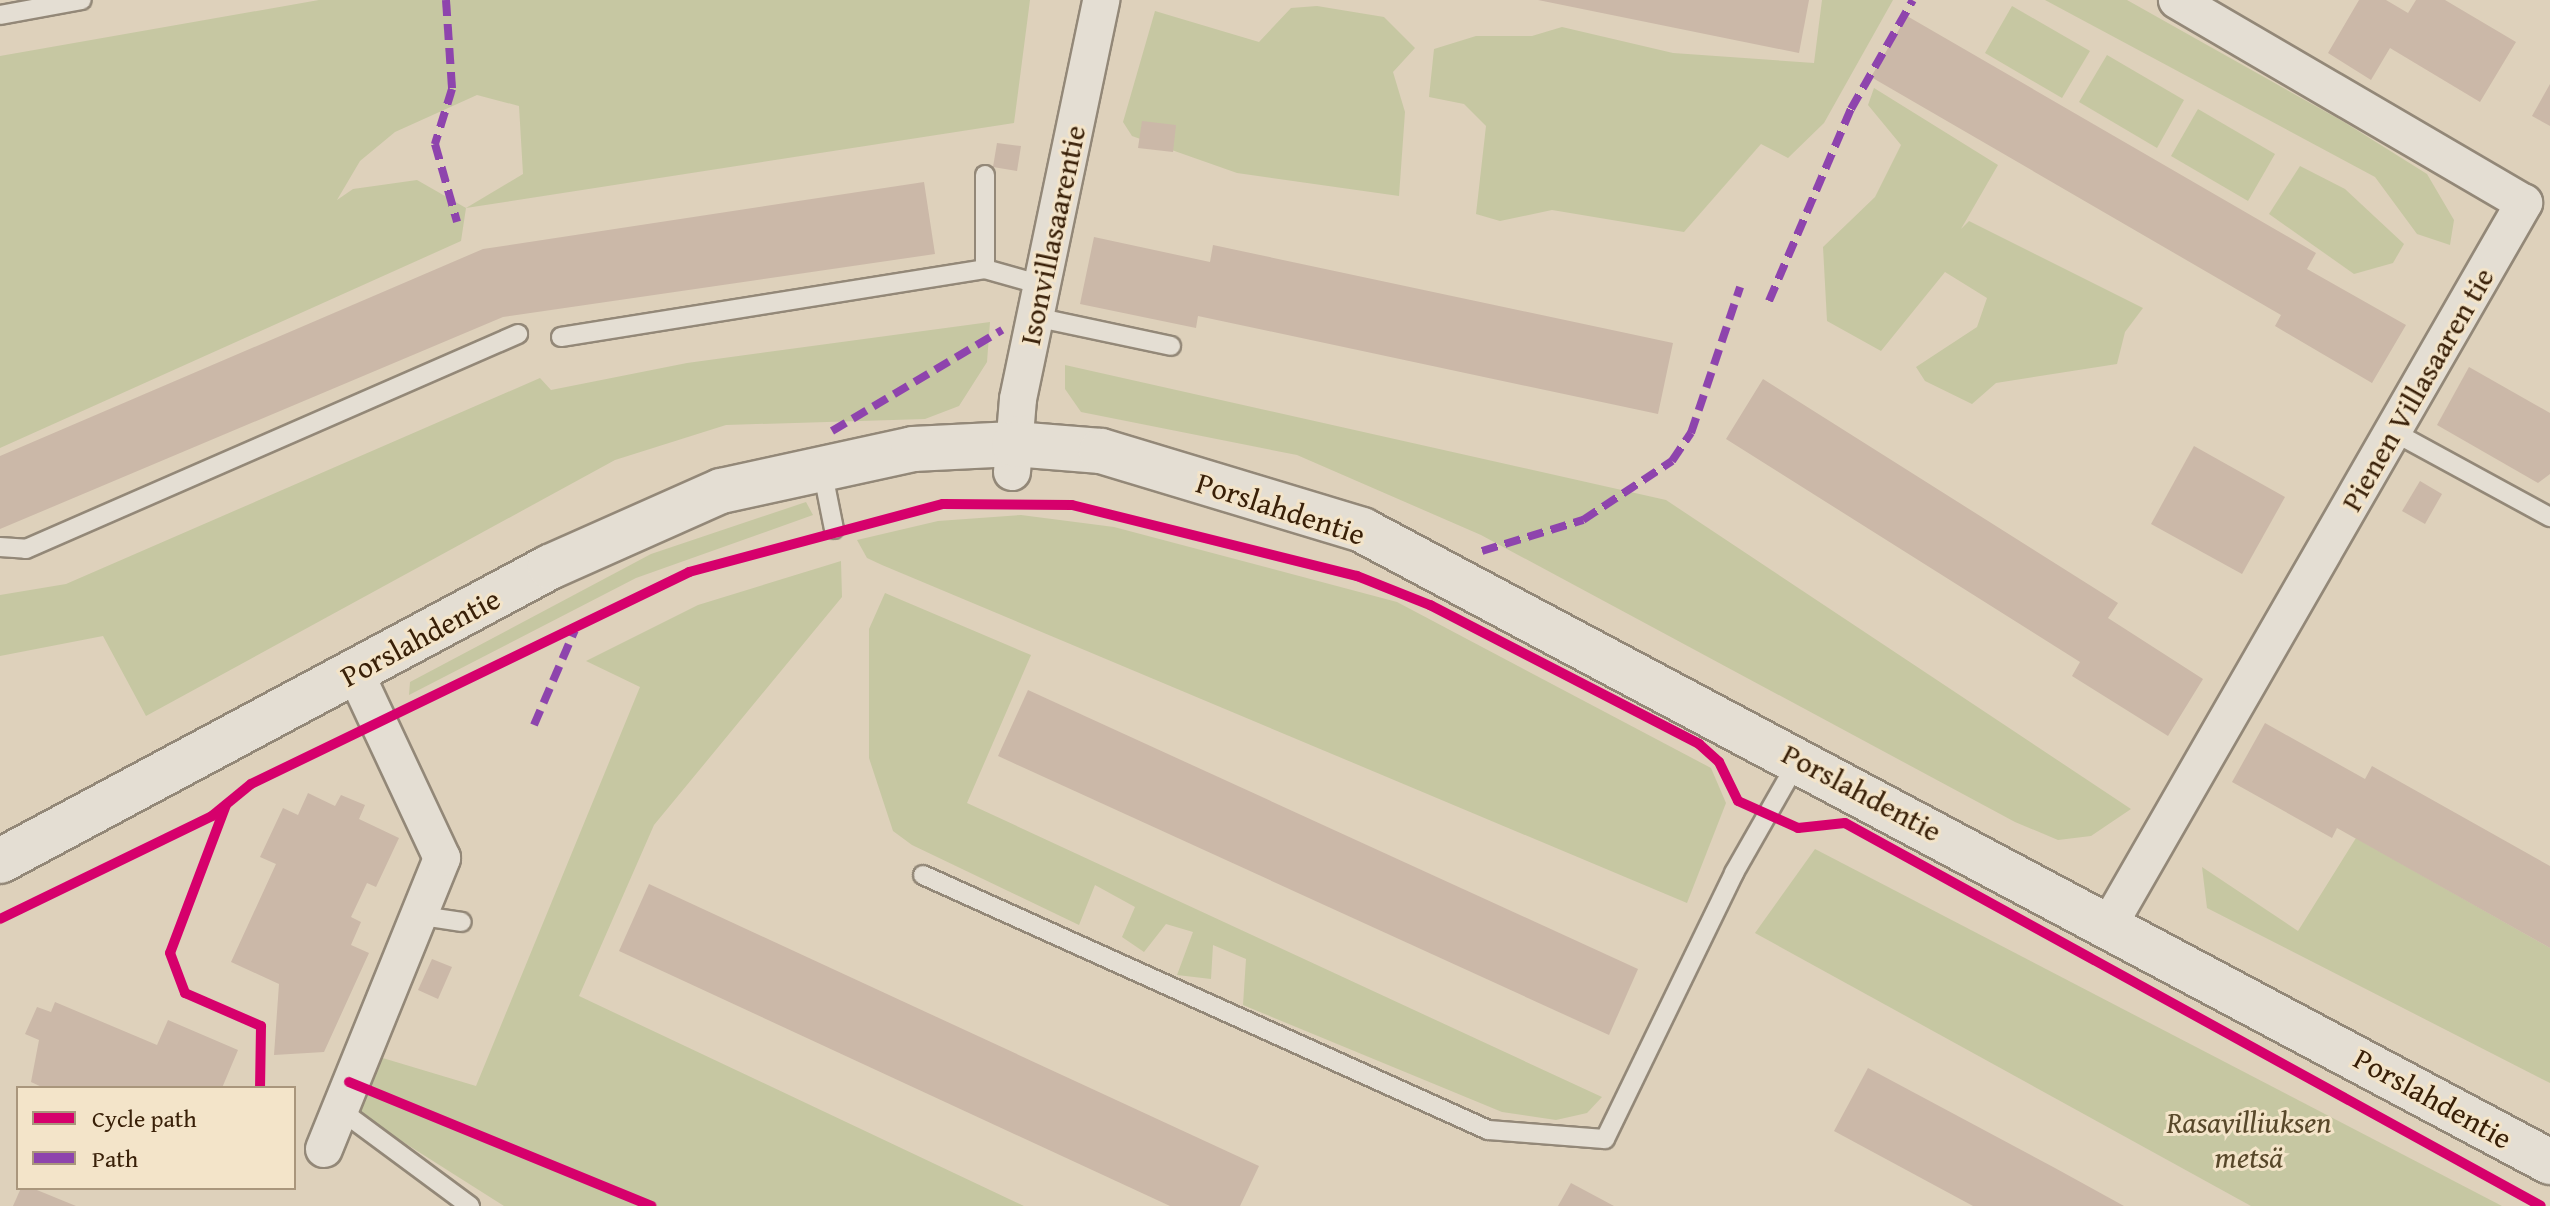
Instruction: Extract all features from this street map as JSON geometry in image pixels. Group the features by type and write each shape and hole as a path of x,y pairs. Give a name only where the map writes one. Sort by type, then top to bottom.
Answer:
{"street":[{"name":"Isonvillasaarentie","path":"1013,458 1039,301 1101,0"},
{"name":"Pienen Villasaaren tie","path":"2110,923 2392,431 2537,203 2177,0"},
{"name":"Porslahdentie","path":"0,861 633,526 721,491 913,449 1013,458 1101,451 1153,470 1362,530 2110,923 2550,1162"},
{"path":"324,1149 439,877 441,843 355,672"}],"lane":[{"path":"0,15 82,0"},
{"path":"985,175 985,269"},
{"path":"561,337 985,269 1039,301 1171,346"},
{"path":"0,547 26,549 518,334"},
{"path":"2392,431 2550,517"},
{"path":"834,529 840,467"},
{"path":"923,875 1488,1130 1605,1139 1734,873 1799,759"},
{"path":"422,916 462,922"},
{"path":"339,1109 470,1206"}],"green space":[{"path":"319,0 1030,0 1014,123 466,208 461,241 0,448 0,56","holes":["477,95 519,106 523,174 466,208 417,180 353,189 337,200 360,161 395,132"]},
{"path":"1822,0 1893,0 1824,123 1788,158 1761,144 1684,232 1552,210 1500,221 1476,214 1486,126 1464,104 1429,97 1434,49 1476,36 1532,36 1562,27 1673,53 1814,63"},
{"path":"2045,0 2127,0 2344,122 2427,174 2454,220 2450,245 2417,234 2375,177"},
{"path":"1317,6 1384,17 1415,48 1393,72 1405,112 1399,196 1237,173 1132,136 1123,122 1155,11 1259,42 1291,8"},
{"path":"2012,6 2090,51 2062,98 1985,53"},
{"path":"2107,55 2184,100 2157,148 2079,102"},
{"path":"1874,88 1998,165 1961,229 1969,221 2143,308 2125,332 2117,364 1996,383 1972,404 1925,381 1916,367 1977,327 1987,298 1945,272 1881,351 1827,321 1823,247 1875,197 1901,145 1868,105"},
{"path":"2198,109 2275,154 2248,201 2171,156"},
{"path":"2300,166 2345,189 2404,244 2393,263 2354,274 2269,214"},
{"path":"990,322 987,362 959,406 925,419 726,425 615,460 146,716 103,636 0,656 0,595 66,584 540,378 551,390 687,363"},
{"path":"1065,365 1666,500 2131,809 2091,836 2058,840 2015,822 1481,535 1297,455 1081,412 1065,389"},
{"path":"806,502 813,515 636,578 409,695 410,682 651,554"},
{"path":"1021,515 1114,527 1397,602 1711,768 1726,803 1687,903 882,565 867,558 857,540 938,521"},
{"path":"841,561 842,597 654,825 579,996 1024,1206 504,1206 351,1109 376,1056 476,1086 640,687 586,661 698,605"},
{"path":"885,593 1031,655 967,803 1602,1097 1587,1113 1556,1120 1502,1112 1243,1005 1246,959 1213,945 1211,979 1177,975 1193,932 1166,924 1144,952 1122,937 1135,907 1095,885 1079,925 912,845 893,831 869,758 869,629"},
{"path":"2356,838 2550,948 2550,1083 2207,908 2202,867 2298,931"},
{"name":"Rasavilliuksen metsä","path":"1815,849 2502,1206 2251,1206 1755,933"}],"building":[{"path":"1538,0 1809,0 1799,53"},
{"path":"2359,0 2386,0 2408,13 2416,0 2445,0 2516,42 2480,102 2390,48 2371,80 2328,53"},
{"path":"1907,16 2316,253 2307,269 2406,325 2372,383 2275,326 2281,315 1871,77"},
{"path":"2550,84 2550,126 2532,116"},
{"path":"1142,121 1176,125 1173,152 1138,148"},
{"path":"997,143 1021,146 1017,171 993,167"},
{"path":"924,182 935,254 503,317 0,529 0,456 483,249"},
{"path":"1094,237 1210,262 1213,245 1673,343 1658,414 1198,316 1196,328 1080,304"},
{"path":"2469,367 2550,413 2550,474 2538,483 2437,425"},
{"path":"1763,379 2118,603 2108,618 2203,679 2168,736 2072,676 2080,662 1726,439"},
{"path":"2194,446 2285,497 2242,574 2151,524"},
{"path":"2420,481 2442,494 2425,524 2402,511"},
{"path":"1028,690 1638,969 1609,1035 998,756"},
{"path":"2265,723 2365,779 2372,766 2550,866 2550,948 2337,828 2332,838 2232,782"},
{"path":"308,793 335,806 341,795 365,805 359,819 399,838 376,887 367,883 351,917 361,922 351,945 369,953 324,1052 274,1055 279,984 231,962 276,864 260,857 283,808 298,815"},
{"path":"649,884 1259,1166 1240,1206 1170,1206 619,951"},
{"path":"432,959 452,967 438,999 418,990"},
{"path":"55,1002 157,1045 168,1020 238,1050 223,1086 40,1086 31,1082 39,1040 25,1034 37,1007 51,1012"},
{"path":"1868,1068 2124,1206 1973,1206 1834,1131"},
{"path":"1571,1183 1614,1206 1558,1206"},
{"path":"20,1190 37,1190 76,1206 13,1206"}],"marked path":[{"path":"446,0 452,89 435,144 457,222"},
{"path":"1769,301 1851,109 1913,0"},
{"path":"1482,551 1583,520 1672,461 1691,433 1740,287"},
{"path":"832,431 1002,330"},
{"path":"534,725 575,630"}],"cycle path":[{"path":"0,919 212,816 251,784 689,572 943,504 1072,505 1357,576 1430,605 1699,744 1719,762 1738,801 1798,828 1845,823 2541,1206"},
{"path":"226,805 170,953 185,993 261,1026 260,1086"},
{"path":"349,1082 652,1206"}]}
